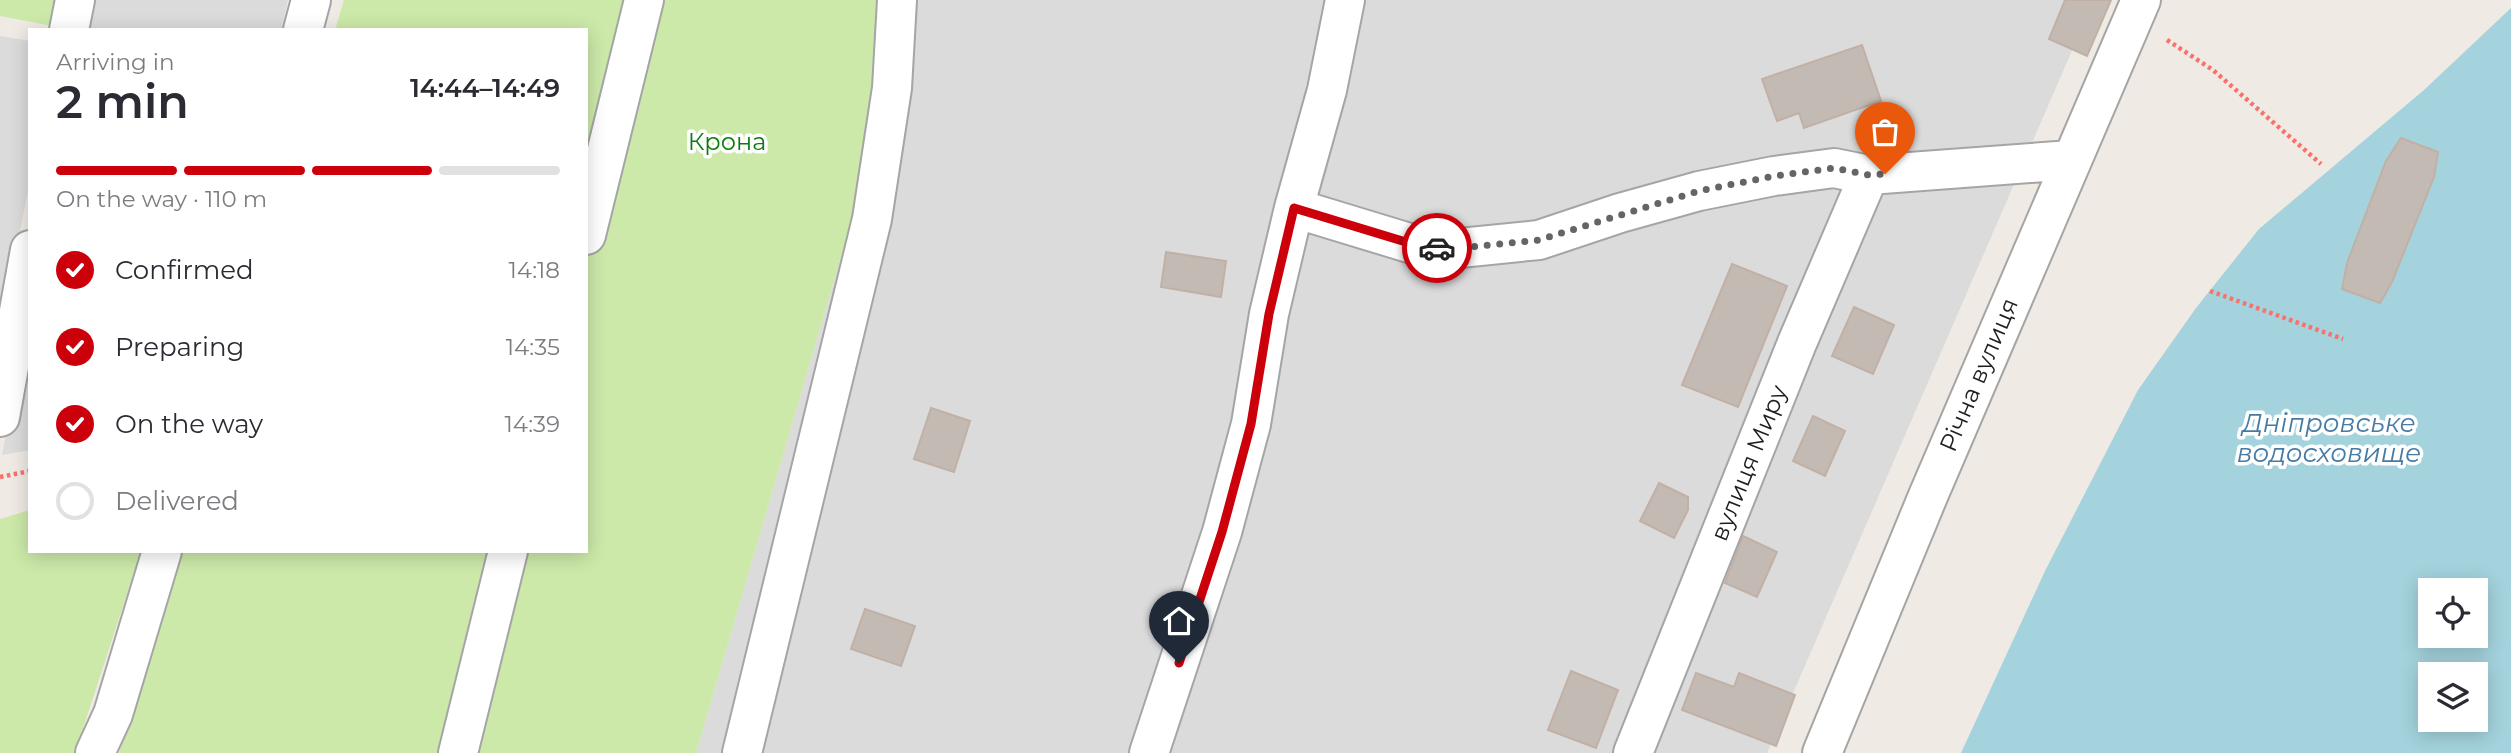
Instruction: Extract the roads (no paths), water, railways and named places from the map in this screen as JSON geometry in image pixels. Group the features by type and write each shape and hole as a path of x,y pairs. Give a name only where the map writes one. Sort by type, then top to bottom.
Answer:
{"street":[{"path":"69,28 75,0"},
{"path":"304,28 311,0"},
{"path":"588,226 644,0"},
{"path":"742,753 872,219 892,88 897,0"},
{"path":"1149,753 1232,496 1251,424 1269,314 1294,208 1327,90 1345,0"},
{"name":"Річна вулиця","path":"1822,753 2137,9"},
{"path":"1294,208 1419,246 1450,249 1539,240 1699,191 1774,176 1834,168 1869,175 2071,160"},
{"name":"вулиця Миру","path":"1633,753 1797,343 1869,175"},
{"path":"0,418 28,261"},
{"path":"95,753 113,714 161,553"},
{"path":"458,753 508,553"}],"water":[{"name":"Дніпровське водосховище","path":"2511,8 2511,753 1961,753 2045,571 2138,390 2196,308 2259,229 2424,90"}],"park label":[{"name":"Крона","path":"727,142"}]}
